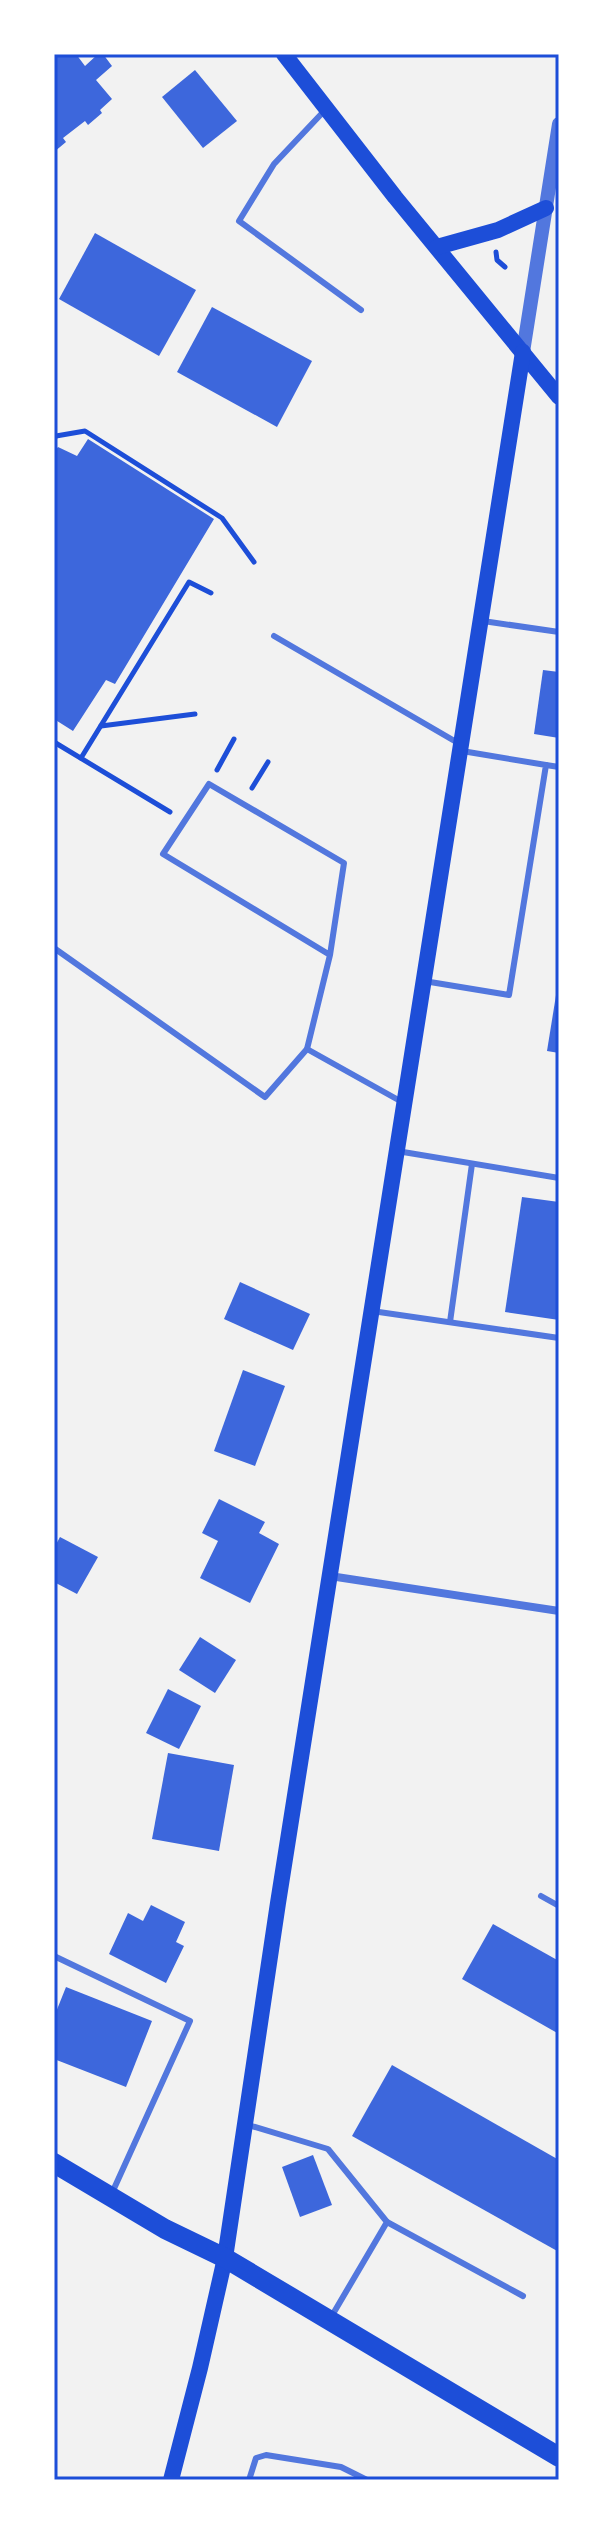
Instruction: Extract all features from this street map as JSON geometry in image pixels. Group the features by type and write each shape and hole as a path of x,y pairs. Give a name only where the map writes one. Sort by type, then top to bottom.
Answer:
{"main road":[{"path":"284,54 559,397"},
{"path":"437,247 498,230 546,208"},
{"path":"171,2480 225,2258 523,352"},
{"path":"54,2163 165,2229 225,2258 559,2457"}],"street":[{"path":"523,352 559,124"},
{"path":"330,1576 559,1611"}],"lane":[{"path":"326,109 274,164 239,221 361,310"},
{"path":"481,620 559,632"},
{"path":"274,636 461,748 559,767"},
{"path":"424,981 509,995 546,765"},
{"path":"54,948 265,1097 307,1049 330,955 344,863 209,784 163,854 330,955"},
{"path":"307,1049 405,1104"},
{"path":"397,1151 559,1178"},
{"path":"450,1322 472,1164"},
{"path":"372,1311 559,1338"},
{"path":"541,1896 559,1906"},
{"path":"54,1956 190,2021 110,2197"},
{"path":"245,2124 328,2149 387,2222 523,2296"},
{"path":"329,2320 387,2222"},
{"path":"249,2480 256,2458 266,2455 341,2467 367,2480"}],"path":[{"path":"496,270 497,260"},
{"path":"54,439 56,436 85,431 222,518 254,562"},
{"path":"81,758 189,582 211,593"},
{"path":"100,726 195,714"},
{"path":"209,784 234,739"},
{"path":"54,742 185,821"},
{"path":"243,803 268,762"}],"building":[{"path":"57,54 76,54 85,66 98,54 103,54 112,66 96,80 112,99 88,125 85,121 63,138 66,142 54,152 54,57"},
{"path":"195,70 237,121 203,148 162,97"},
{"path":"95,233 196,290 159,356 59,299"},
{"path":"212,307 312,361 277,427 177,372"},
{"path":"88,439 214,519 115,684 106,680 73,731 54,719 54,452 58,447 77,456"},
{"path":"543,670 559,672 559,738 534,734"},
{"path":"559,989 559,1053 547,1051"},
{"path":"522,1197 559,1202 559,1320 505,1312"},
{"path":"240,1282 310,1314 293,1350 224,1319"},
{"path":"243,1370 285,1386 255,1466 214,1451"},
{"path":"219,1499 265,1522 259,1533 279,1544 250,1603 200,1578 218,1541 202,1533"},
{"path":"60,1537 98,1557 77,1594 54,1582 54,1548"},
{"path":"200,1637 236,1660 215,1693 179,1670"},
{"path":"168,1689 201,1706 179,1749 146,1733"},
{"path":"168,1753 234,1765 219,1851 152,1839"},
{"path":"151,1905 185,1922 176,1942 184,1946 166,1983 109,1954 128,1913 143,1921"},
{"path":"493,1924 559,1961 559,2034 462,1979"},
{"path":"66,1987 152,2021 126,2087 54,2059 54,2017"},
{"path":"392,2065 559,2160 559,2252 352,2136"},
{"path":"313,2155 332,2205 300,2217 282,2167"}]}
